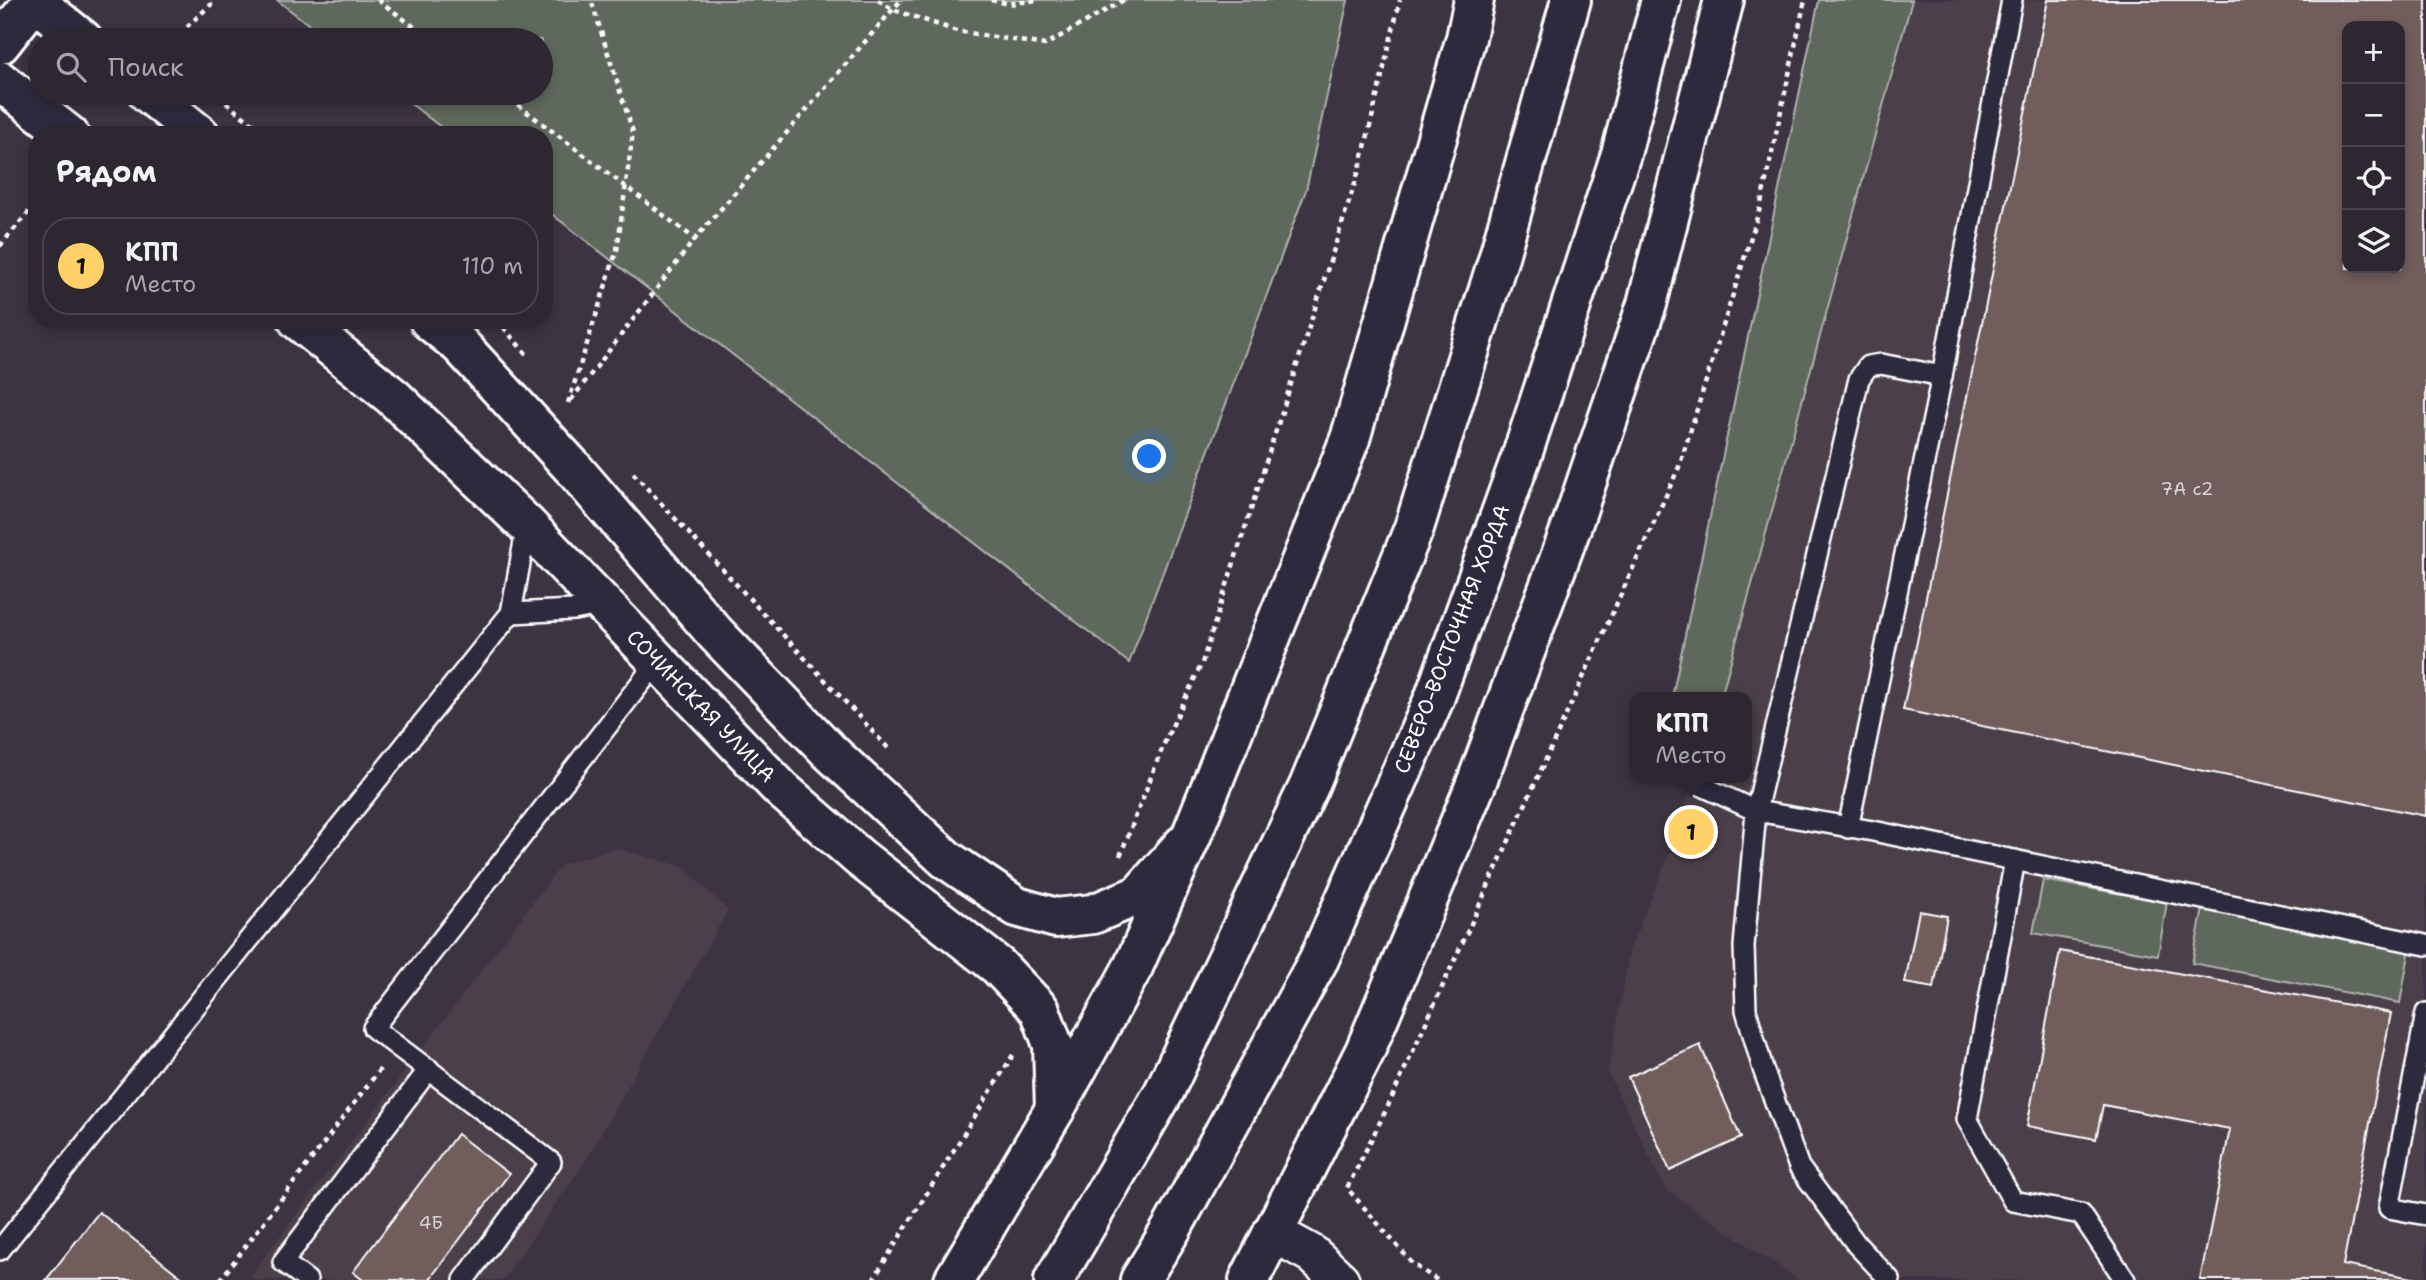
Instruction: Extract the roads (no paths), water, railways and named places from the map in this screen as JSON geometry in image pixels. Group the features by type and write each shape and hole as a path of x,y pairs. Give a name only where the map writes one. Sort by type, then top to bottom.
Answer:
{"main road":[{"path":"954,1280 1055,1109 1133,967 1192,834 1350,439 1466,38 1474,0"},
{"path":"1054,1280 1164,1092 1309,786 1414,528 1498,260 1571,0"},
{"name":"СЕВЕРО-ВОСТОЧНАЯ ХОРДА","path":"1140,1280 1172,1228 1319,959 1434,699 1522,456 1621,154 1661,0"},
{"path":"1249,1280 1365,1051 1476,784 1572,528 1647,304 1724,0"},
{"path":"0,44 33,1 68,28"},
{"path":"0,80 28,102"},
{"path":"31,105 58,126"},
{"path":"163,105 189,126"},
{"name":"СОЧИНСКАЯ УЛИЦА","path":"309,329 393,397 527,525 781,789 860,858 998,966 1040,1010 1053,1045 1055,1109"},
{"path":"439,329 470,356 573,468 715,633 831,752 946,859 1017,907 1056,918 1093,914 1139,895 1192,834"}],"street":[{"path":"1272,1233 1312,1254 1340,1280"}],"lane":[{"path":"1848,828 1942,376 2012,0"},
{"path":"1890,1280 1857,1245 1799,1167 1763,1069 1746,1010 1744,946 1756,811 1859,379 1868,366 1881,364 1942,376"},
{"path":"0,1250 511,613 527,525"},
{"path":"511,613 574,610 604,604"},
{"path":"464,1280 551,1162 373,1028 657,662"},
{"path":"1696,783 1756,811 1874,831 2426,945"},
{"path":"2015,860 1967,1119 2013,1201 2081,1214 2125,1280"},
{"path":"2426,1013 2389,1208 2426,1215"},
{"path":"307,1280 283,1262 429,1069"}],"place":[{"name":"КПП","path":"1691,832"}]}
